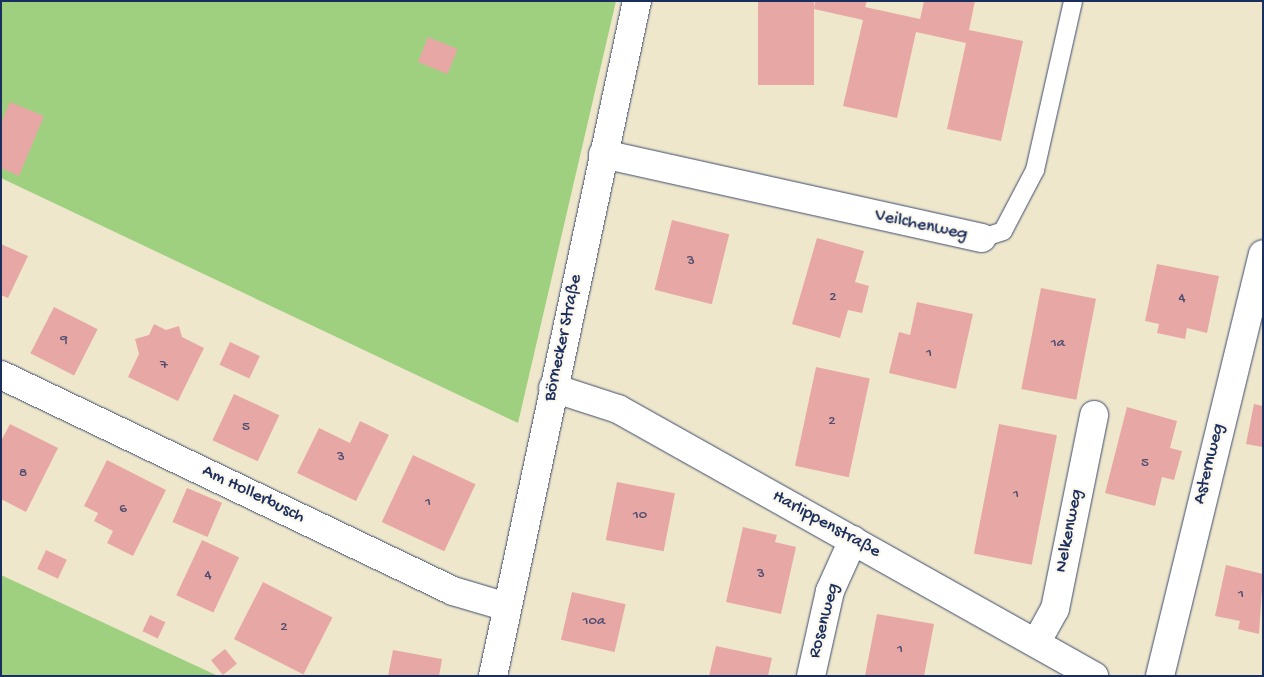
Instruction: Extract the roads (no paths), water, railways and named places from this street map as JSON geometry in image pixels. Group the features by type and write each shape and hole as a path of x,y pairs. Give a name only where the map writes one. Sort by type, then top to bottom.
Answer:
{"street":[{"name":"Börnecker Straße","path":"493,676 636,1"},
{"name":"Veilchenweg","path":"603,154 982,238"},
{"name":"Asternweg","path":"1160,676 1263,254"},
{"name":"Am Hollerbusch","path":"1,375 453,591 508,607"},
{"name":"Harlippenstraße","path":"553,388 618,409 1094,676"},
{"name":"Nelkenweg","path":"1036,643 1055,609 1094,415"},
{"name":"Rosenweg","path":"811,676 830,591 853,540"}],"lane":[{"name":"Veilchenweg","path":"982,238 1003,231 1034,170 1073,1"}]}
